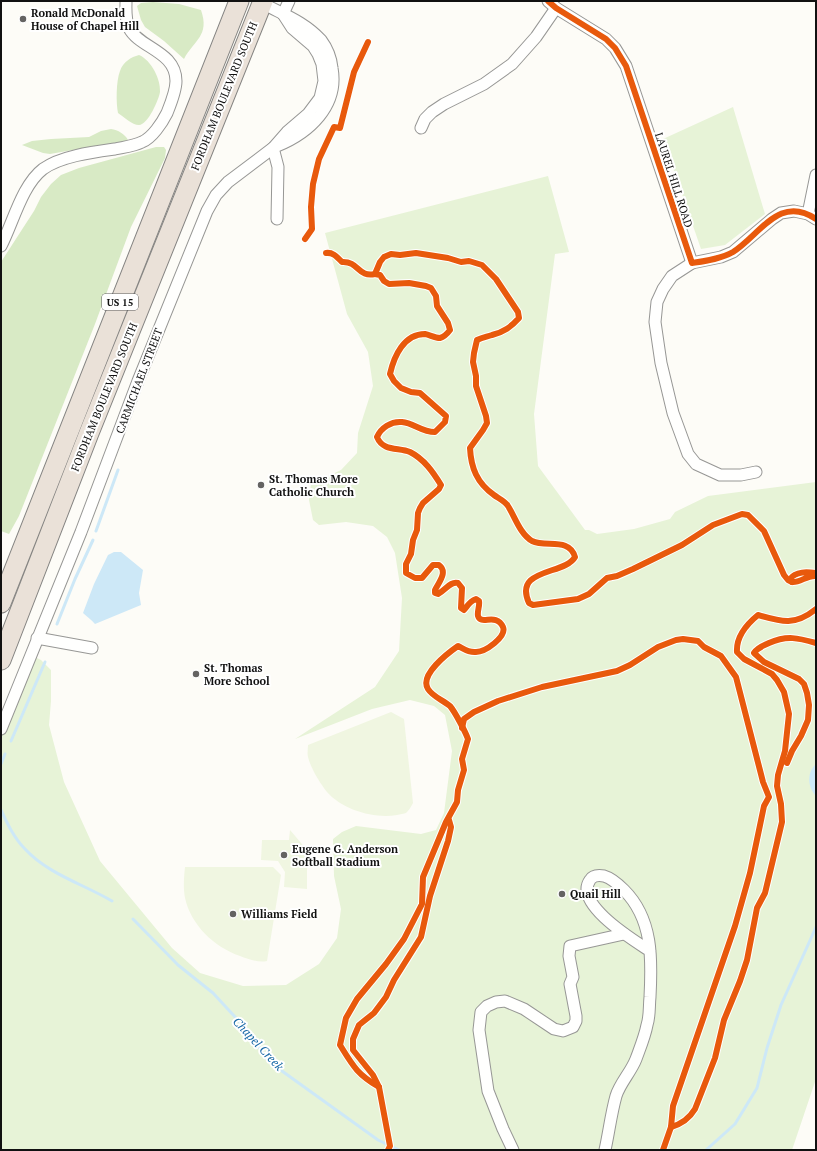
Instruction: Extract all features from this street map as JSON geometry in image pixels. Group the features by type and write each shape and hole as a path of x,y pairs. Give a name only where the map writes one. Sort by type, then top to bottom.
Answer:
{"highway":[{"name":"FORDHAM BOULEVARD SOUTH","path":"1,603 239,1"},
{"name":"FORDHAM BOULEVARD SOUTH","path":"1,660 89,433 262,2"}],"street":[{"path":"1,246 32,179 43,169 56,161 131,146 143,142 164,120 171,103 176,81 174,72 167,60 160,53 135,36 130,29 126,18 126,1"},
{"path":"262,2 283,14 289,1"},
{"name":"LAUREL HILL ROAD","path":"548,1 556,8 606,39 615,48 626,66 692,263"},
{"path":"421,128 425,119 432,112 444,104 484,84 512,64 536,37 556,8"},
{"name":"CARMICHAEL STREET","path":"1,729 81,532 138,381 207,210 216,195 228,182 273,148 320,98 324,81 322,64 318,54 313,46 292,28 283,14"},
{"path":"273,148 278,166 277,219"},
{"path":"756,472 741,475 720,475 696,464 688,454 673,413 661,363 655,322 657,302 663,289 672,276 692,263 721,257 733,252 781,213 794,211 812,217 816,175"},
{"path":"37,638 92,648"},
{"path":"605,1150 616,1095 636,1059 648,1023 651,979 650,951 642,916 632,898 619,885 607,877 599,875 593,877 589,881 588,886 588,893 591,901 609,922 650,951"},
{"path":"513,1150 488,1090 479,1030 481,1012 486,1006 496,1002 505,1001 524,1009 559,1031 573,1028 576,1016 570,984 573,977 569,956 570,946 624,934"}],"green space":[{"path":"153,2 179,4 201,10 204,26 202,32 184,59 164,41 145,27 141,20 137,6 141,3"},
{"path":"139,55 151,65 154,70 159,81 160,92 158,100 146,121 142,124 136,125 118,113 117,86 123,65 128,60"},
{"path":"733,107 765,214 725,245 701,249 663,139"},
{"path":"111,129 121,133 128,140 121,144 101,145 50,154 22,145 32,141 89,137 101,131"},
{"path":"156,147 164,147 166,150 165,158 131,227 95,324 19,516 9,534 1,531 1,262 34,211 41,197 51,184 61,175 79,168"},
{"path":"548,176 569,252 555,254 534,414 538,466 585,530 589,530 597,534 634,529 670,519 675,512 708,496 816,482 816,1079 792,1150 1,1150 1,729 31,655 41,660 51,670 49,725 64,782 100,861 172,948 200,973 243,986 286,985 319,964 337,938 341,909 334,876 333,839 342,832 356,826 421,834 436,830 444,813 452,751 445,715 434,706 410,700 372,709 295,739 375,687 399,651 402,598 395,553 387,537 373,526 346,522 319,525 313,520 309,500 311,484 341,470 357,453 358,433 373,386 368,352 347,314 325,233"},
{"path":"391,712 404,719 413,803 406,813 397,815 379,816 359,812 341,804 327,792 309,762 308,745"},
{"name":"Eugene G. Anderson Softball Stadium","path":"290,830 307,850 307,889 284,887 285,872 278,861 261,860 262,840 289,840"},
{"name":"Williams Field","path":"185,867 273,867 281,875 267,961 253,960 230,952 213,941 198,926 192,917 185,898"}],"water":[{"path":"114,552 121,552 143,570 139,593 141,605 95,624 83,613 94,584 108,555"},
{"path":"816,764 816,796 811,789 809,776"}],"waterway":[{"path":"96,531 118,470"},
{"path":"57,624 93,540"},
{"path":"11,741 45,662"},
{"path":"1,764 5,754"},
{"name":"Chapel Creek","path":"1,810 17,840 34,858 55,872 112,901"},
{"name":"Chapel Creek","path":"133,919 178,965 213,993 248,1031 267,1059 275,1066 378,1140 399,1150"},
{"path":"706,1150 735,1124 757,1088 767,1048 781,1005 816,927"}],"cycle path":[{"path":"548,1 556,8 606,39 615,48 626,66 692,263 718,258 733,252 743,245 761,227 781,214 791,211 803,213 816,219"},
{"path":"305,239 312,229 311,207 313,184 319,159 334,127 340,128 354,72 368,42"},
{"path":"326,253 333,254 342,262 352,264 365,274 375,274"},
{"path":"379,1087 360,1074 348,1059 340,1045 346,1018 357,999 386,964 404,939 422,904 423,877 446,822 457,802 458,790 464,770 462,759 468,739 450,706 435,696 428,689 426,683 427,677 436,665 458,646 471,652 485,650 499,639 503,631 503,627 497,620 480,619 478,616 479,601 476,599 464,610 461,608 462,588 458,583 453,583 438,594 435,593 443,574 442,568 439,565 433,565 422,578 415,578 406,573 406,564 411,554 413,540 417,530 418,513 423,503 439,489 441,485 420,458 410,452 387,447 383,445 377,437 384,428 390,424 398,422 410,424 430,432 435,432 445,422 446,416 420,393 411,392 401,388 390,374 397,353 411,338 425,334 440,338 450,330 448,323 437,306 436,296 431,288 409,283 389,284 384,281 380,275 375,274 384,257 391,254 400,255 416,253 448,258 461,262 469,261 482,265 496,279 518,312 519,318 507,329 477,340 473,362 476,376 476,386 487,423 470,448 472,462 479,480 488,490 507,504 524,534 532,541 538,543 556,544 568,547 575,557 569,563 534,578 528,584 526,592 529,603 533,605 578,599 589,594 607,578 617,576 633,569 682,545 713,525 742,514 748,515 764,531 784,575 792,582"},
{"path":"816,573 798,573 790,579 792,582 795,582 816,576"},
{"path":"671,1127 685,1121 695,1109 715,1058 724,1020 747,960 757,908 765,893 782,822 781,804 777,786 778,775 785,751 789,714 784,692 772,674 744,659 737,652 738,641 746,627 758,615 781,621 788,621 801,618 816,609"},
{"path":"787,763 808,720 809,705 807,693 804,684 799,679 764,662 754,653 757,649 775,640 787,638 816,643"},
{"path":"462,728 464,719 474,712 498,701 542,687 617,671 630,665 658,647 676,640 683,639 698,641 704,647 721,656 736,677 763,782 769,797 764,806 750,873 735,926 673,1106 671,1127 663,1150"},
{"path":"388,1150 390,1146 379,1087 373,1075 353,1050 353,1039 359,1025 374,1013 386,997 394,980 421,937 430,896 448,841 451,827 449,820"}],"place":[{"name":"Ronald McDonald House of Chapel Hill","path":"23,19"},
{"name":"St. Thomas More Catholic Church","path":"261,485"},
{"name":"St. Thomas More School","path":"196,674"},
{"name":"Eugene G. Anderson Softball Stadium","path":"284,855"},
{"name":"Quail Hill","path":"562,894"},
{"name":"Williams Field","path":"233,914"}]}
